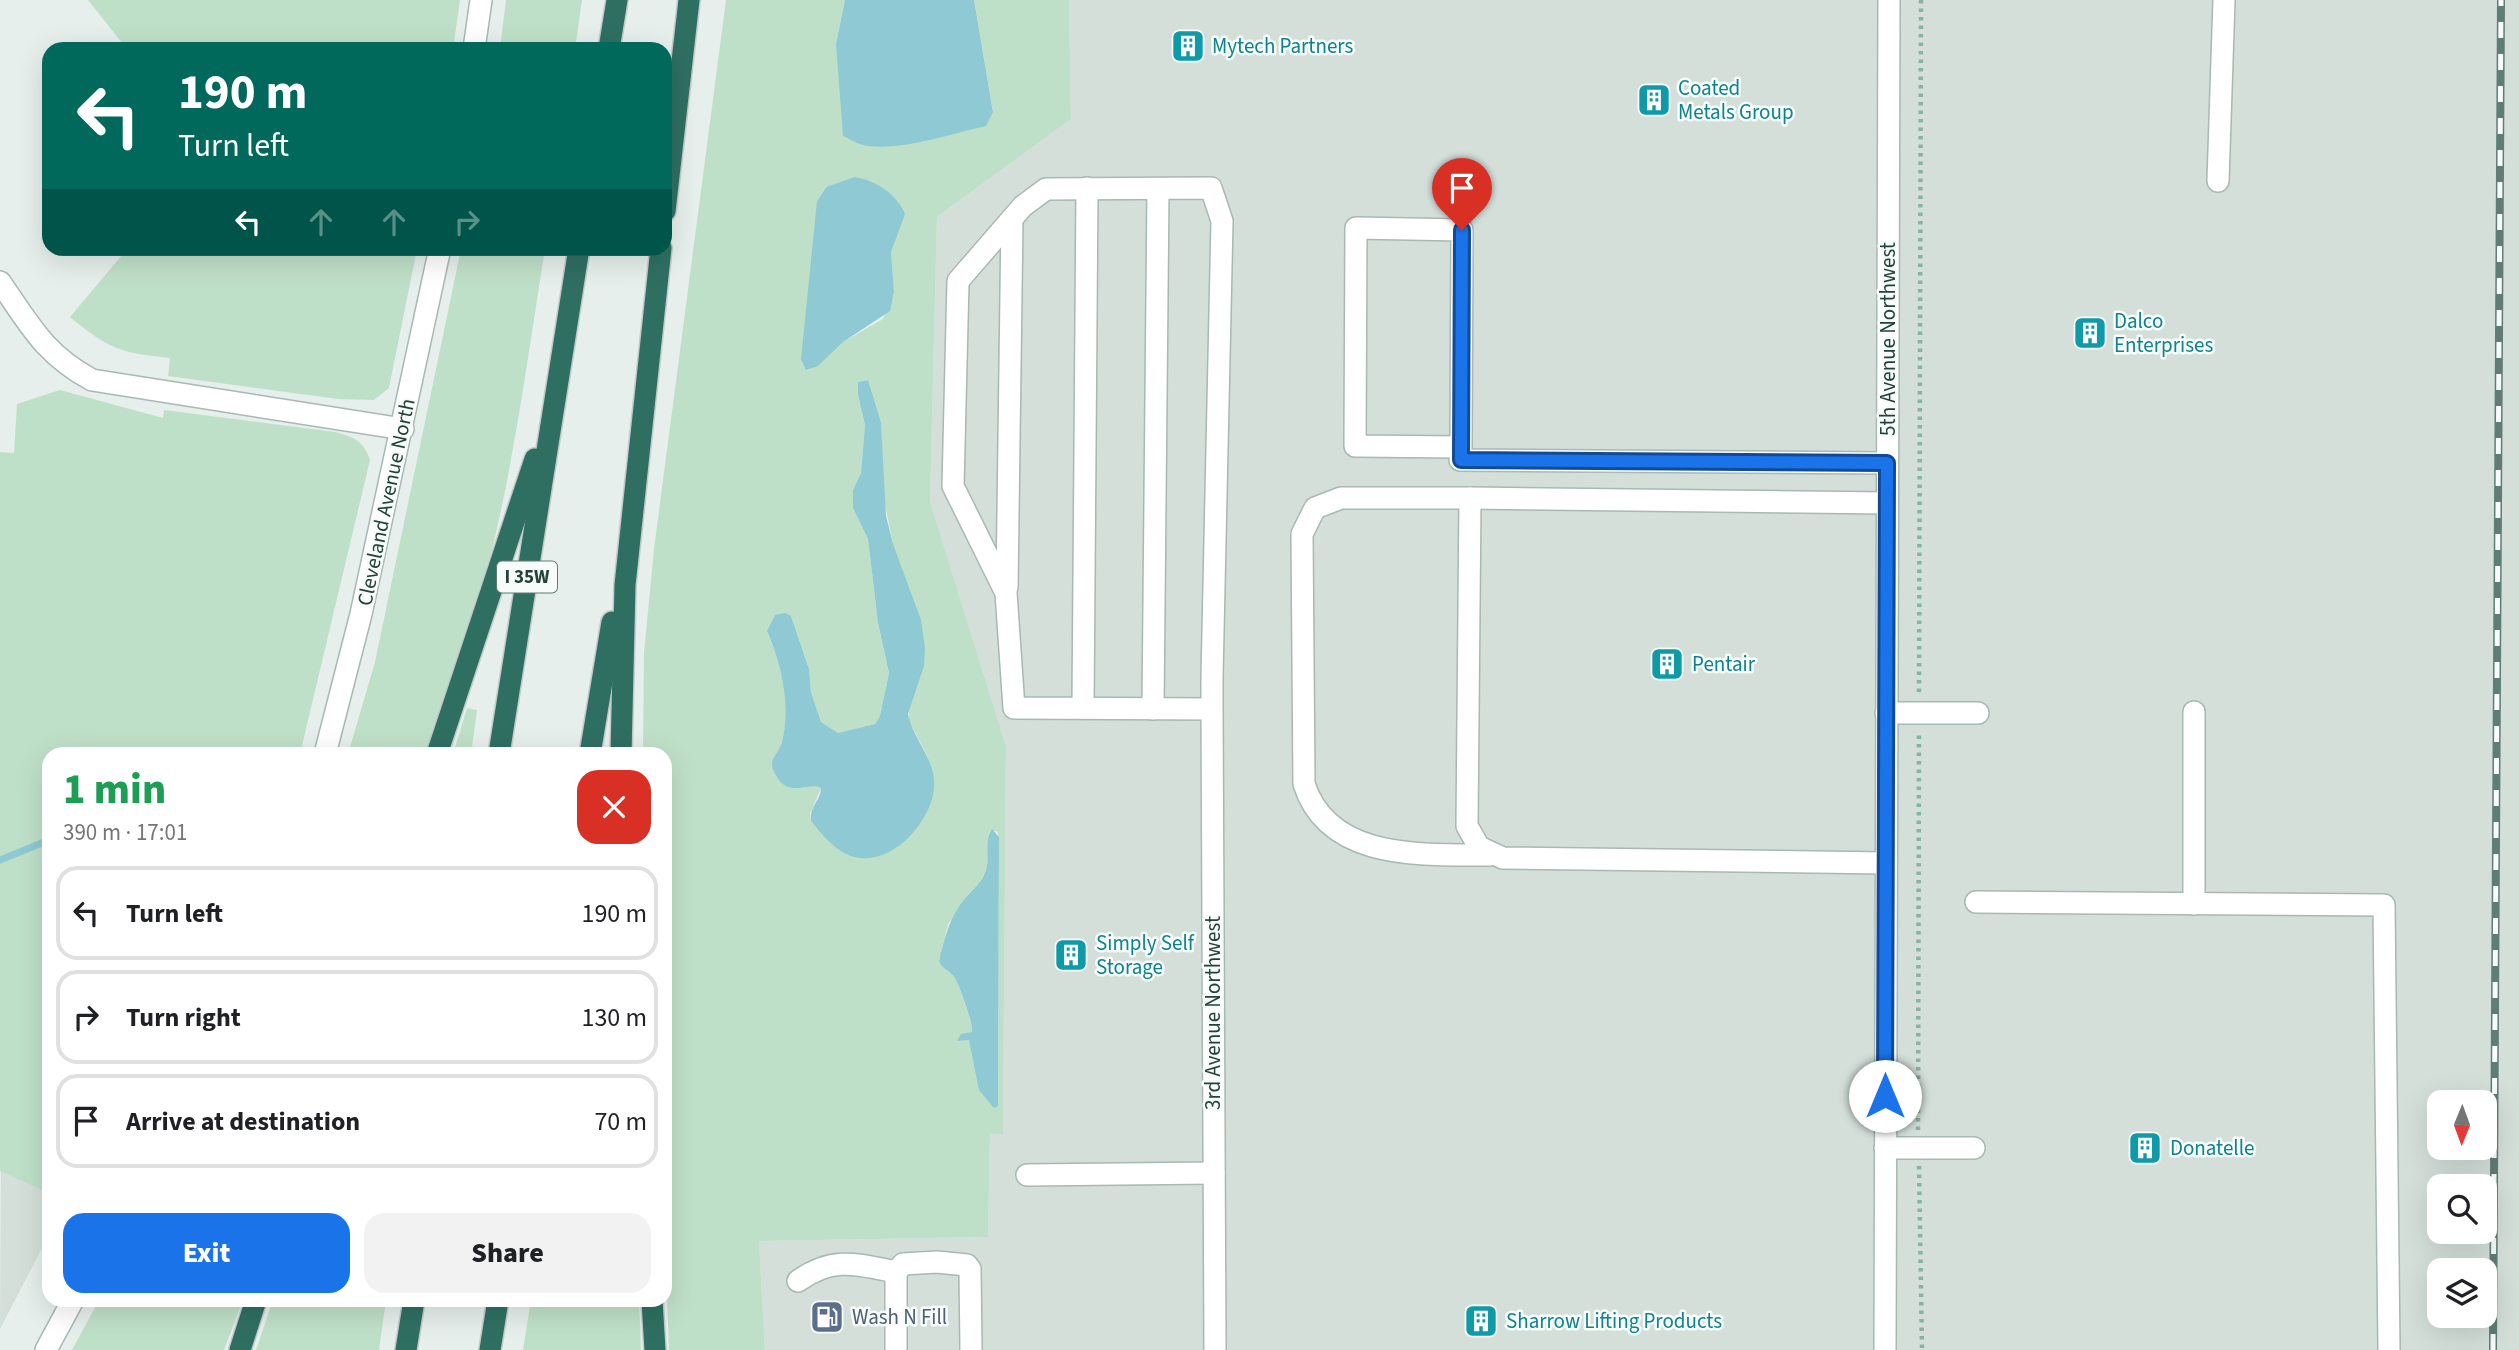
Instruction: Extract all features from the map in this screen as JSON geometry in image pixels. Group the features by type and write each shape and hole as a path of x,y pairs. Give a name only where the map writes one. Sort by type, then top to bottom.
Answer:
{"highway":[{"path":"610,42 617,0"},
{"path":"672,149 689,0"},
{"name":"I 35W","path":"500,747 578,256"},
{"path":"621,747 622,639 631,510 660,256"},
{"path":"439,747 555,400"},
{"path":"591,747 631,510"},
{"path":"240,1350 254,1307"},
{"path":"406,1350 413,1307"},
{"path":"490,1350 497,1307"},
{"path":"652,1307 655,1350"}],"street":[{"path":"475,42 481,0"},
{"name":"5th Avenue Northwest","path":"1885,1350 1889,0"},
{"path":"2218,181 2224,0"},
{"path":"1006,593 953,486 958,281 1012,219 1046,188 1158,189 1153,709"},
{"path":"1083,708 1087,188"},
{"name":"3rd Avenue Northwest","path":"1158,189 1211,188 1222,221 1212,677 1214,1350"},
{"path":"1012,219 1006,593 1014,708 1212,709"},
{"path":"1461,447 1355,446 1356,228 1462,230 1461,460 1887,463"},
{"name":"Cleveland Avenue North","path":"327,747 348,672 403,429 438,256"},
{"path":"0,282 48,350 65,366 92,380 403,429"},
{"path":"1470,498 1467,826 1479,847 1490,855"},
{"path":"1886,863 1503,858 1490,855 1398,853 1363,842 1333,828 1311,806 1304,784 1302,534 1315,508 1341,499 1887,503"},
{"path":"2194,712 2194,904"},
{"path":"1886,713 1978,713"},
{"path":"1976,902 2384,905 2389,1350"},
{"path":"1885,1148 1974,1147"},
{"path":"1027,1175 1214,1173"},
{"path":"896,1350 896,1272 903,1264 937,1262 967,1265 970,1269 971,1350"},
{"path":"798,1280 819,1266 841,1264 896,1272"},
{"path":"46,1350 69,1307"}],"path":[{"path":"1921,0 1918,1148 1922,1350"}],"shaded area":[{"path":"1069,0 2519,0 2519,1350 765,1350 759,1241 988,1237 990,1134 1003,1133 1006,746 930,503 937,217 1071,119"},
{"path":"1,1169 42,1190 42,1248 0,1329"}],"green space":[{"path":"88,0 460,0 454,42 121,42"},
{"path":"506,0 582,0 576,42 501,42"},
{"path":"726,0 845,0 836,44 866,146 922,142 986,125 993,111 974,0 1069,0 1071,119 937,217 930,502 1006,746 1003,1134 990,1134 988,1237 759,1241 765,1350 669,1350 667,1307 672,1307 672,747 643,747 644,653 654,549","holes":["826,186 895,240 891,252 894,291 883,319 843,342 818,366 817,201","868,380 881,422 884,499 893,544 909,721 928,757 848,855 811,821 810,814 821,788 788,787 779,781 774,771 774,759 785,728 786,699 781,672 767,631 791,616 809,669 811,692 821,722 838,733 875,724 880,716 889,673 878,623 868,539 853,508 853,490 861,473 865,425 858,382","990,831 997,831 999,837 998,1105 994,1108 969,1040 958,1041 972,1032 971,1022 954,977 939,961 948,924 977,888 987,868"]},
{"path":"121,256 416,256 389,388 374,400 338,399 168,376 170,358 116,348 70,317"},
{"path":"460,256 544,256 509,473 493,546 479,599 431,747 350,747 375,662"},
{"path":"60,390 163,418 164,410 335,432 357,441 365,448 370,460 302,747 42,747 42,1190 0,1171 0,452 14,453 17,404"},
{"path":"467,708 477,710 472,747 455,747"},
{"path":"95,1307 240,1307 224,1350 72,1350"},
{"path":"271,1307 385,1307 379,1350 256,1350"},
{"path":"530,1307 639,1307 641,1350 523,1350"}],"water":[{"path":"845,0 974,0 993,112 986,126 898,146 865,145 843,136 836,44"},
{"path":"855,177 870,181 891,194 905,214 891,252 894,291 890,311 843,342 818,366 806,370 801,359 817,201 826,187"},
{"path":"868,380 881,422 886,516 893,544 921,620 925,648 924,666 908,714 932,769 934,789 924,817 904,842 876,857 861,858 836,848 811,821 821,788 788,787 779,781 774,771 772,762 781,745 786,714 781,671 767,631 775,615 785,613 791,616 809,669 811,692 821,722 838,733 875,724 880,716 889,673 878,623 868,539 853,508 853,490 861,473 865,425 858,382"},
{"path":"992,829 999,837 998,1106 994,1108 979,1090 969,1040 957,1041 961,1034 972,1032 971,1022 956,981 939,961 956,912 984,876 988,839"}],"waterway":[{"path":"0,860 42,843"}],"railway":[{"path":"2493,1350 2501,0"}],"place":[{"name":"Mytech Partners","path":"1188,46"},
{"name":"Coated Metals Group","path":"1654,100"},
{"name":"Dalco Enterprises","path":"2090,333"},
{"name":"Pentair","path":"1667,664"},
{"name":"Simply Self Storage","path":"1071,955"},
{"name":"Donatelle","path":"2145,1148"},
{"name":"Wash N Fill","path":"827,1317"},
{"name":"Sharrow Lifting Products","path":"1481,1321"}],"route":[{"path":"1462,230 1461,460 1887,463 1885,1096"}]}
